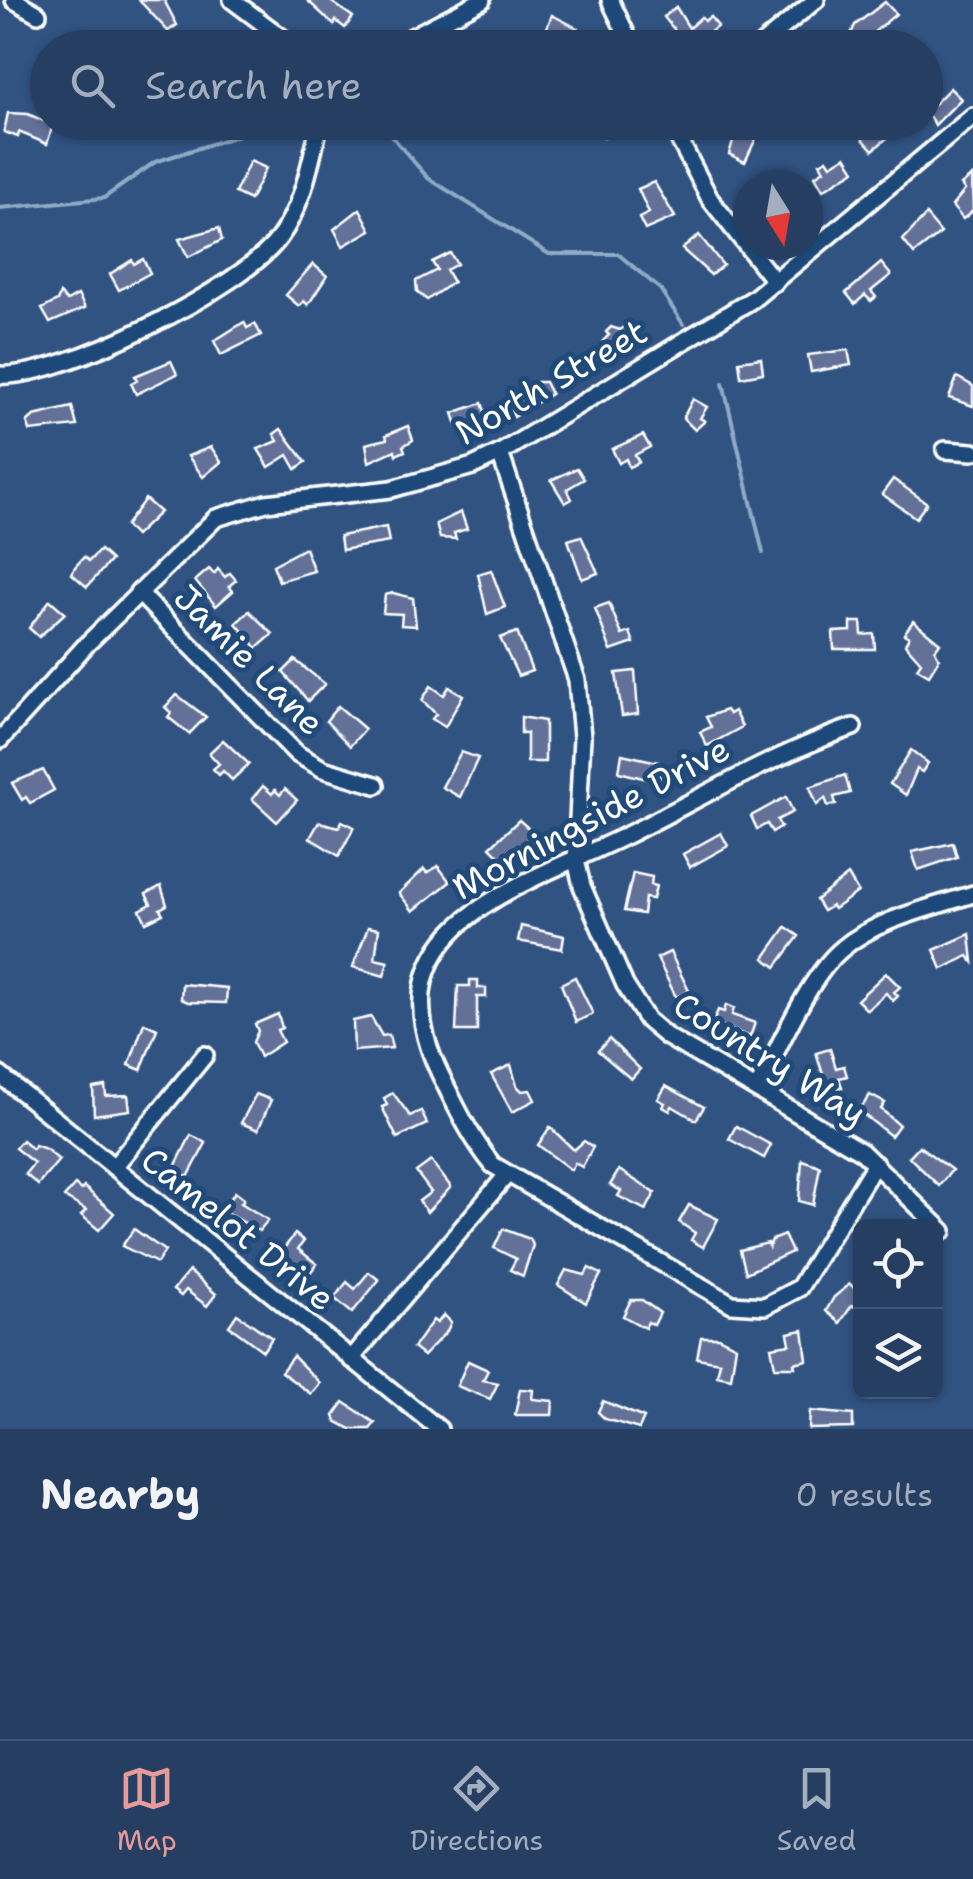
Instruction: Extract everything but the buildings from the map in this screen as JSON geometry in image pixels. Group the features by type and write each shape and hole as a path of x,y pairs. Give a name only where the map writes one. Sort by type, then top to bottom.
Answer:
{"street":[{"path":"14,0 38,14"},
{"path":"232,0 272,30"},
{"path":"426,30 482,0"},
{"path":"610,0 624,30"},
{"path":"779,30 816,0"},
{"name":"North Street","path":"0,740 196,533 235,508 391,489 473,466 500,453 582,406 776,282 973,116"},
{"path":"0,375 58,367 252,268 274,246 298,206 315,140"},
{"path":"679,140 710,199 776,282"},
{"path":"945,450 973,452"},
{"name":"Country Way","path":"500,453 577,680 582,738 576,860 586,899 609,952 648,1020 682,1048 846,1141 931,1219"},
{"name":"Jamie Lane","path":"138,592 296,754 323,769 376,784"},
{"name":"Morningside Drive","path":"853,727 746,769 457,922 436,948 422,978 420,1022 430,1053 469,1132 506,1176 720,1300 752,1308 777,1302 799,1288 875,1164"},
{"path":"757,1088 820,976 841,949 884,925 973,894"},
{"path":"114,1167 205,1055"},
{"name":"Camelot Drive","path":"0,1076 439,1429"},
{"path":"351,1358 506,1176"}],"waterway":[{"path":"0,208 104,198 155,162 224,140"},
{"path":"395,140 428,178 549,254 618,254 660,289 683,324"},
{"path":"723,383 763,553"}]}
